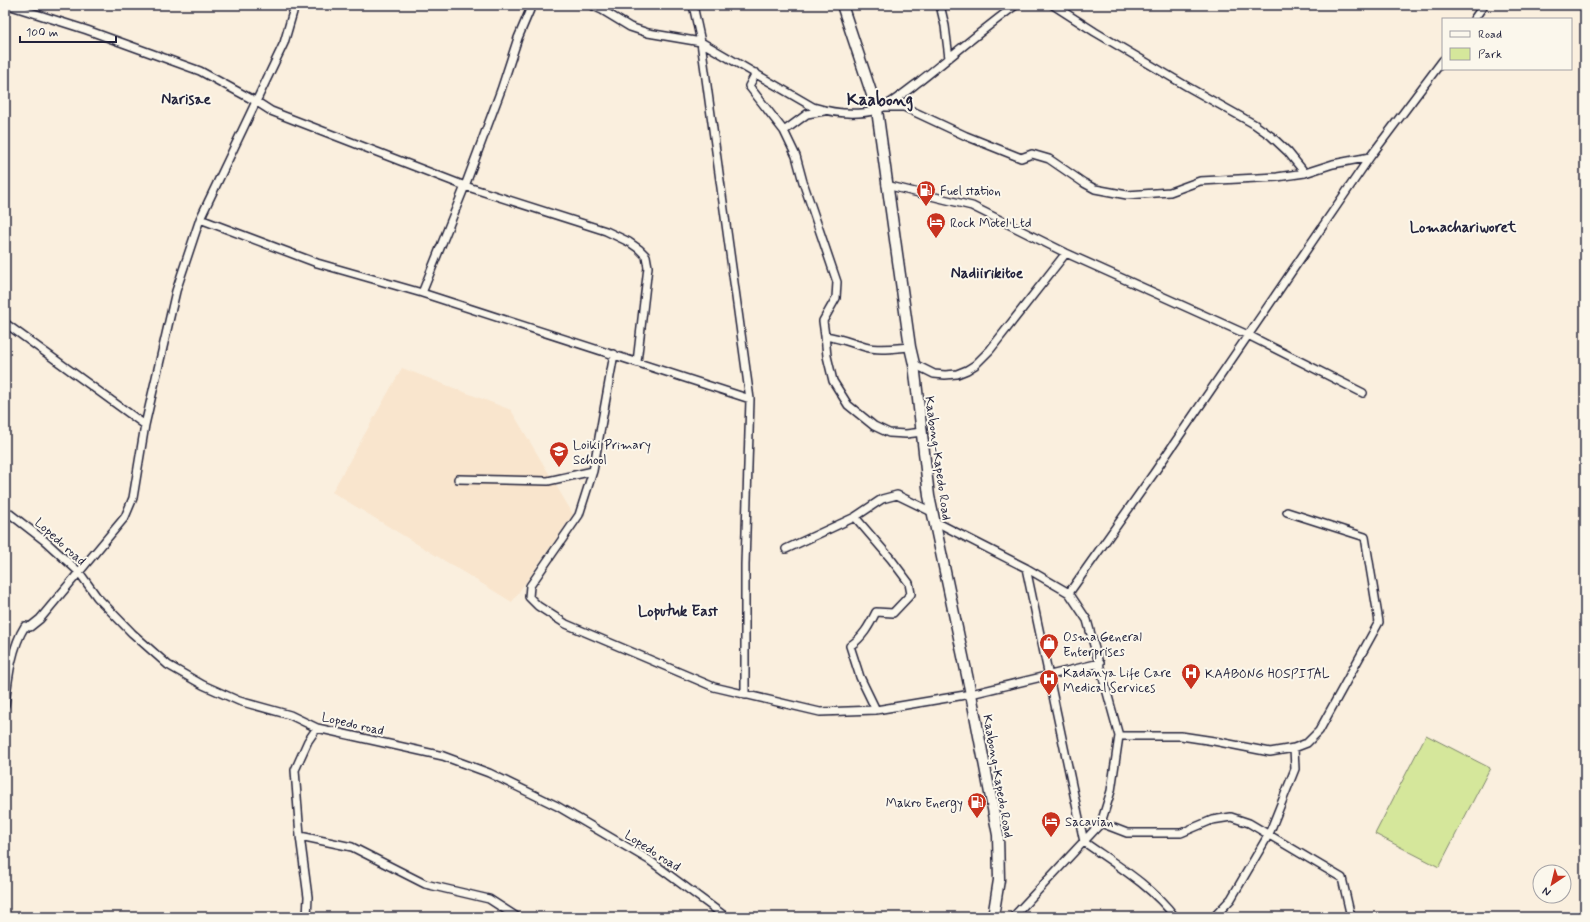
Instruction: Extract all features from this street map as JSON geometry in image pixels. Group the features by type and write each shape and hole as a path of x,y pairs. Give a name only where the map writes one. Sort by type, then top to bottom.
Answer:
{"main road":[{"name":"Kaabong-Kapedo Road","path":"842,5 879,109 886,185 910,347 914,364 933,517 972,694 998,835 999,880 993,917"}],"street":[{"path":"8,5 87,30 200,71 271,111 465,186 606,231 629,242 646,256 648,267 637,362"},
{"path":"5,705 14,653 25,626 30,627 40,619 125,517 133,498 146,425 176,291 200,219 284,43 296,5"},
{"path":"591,5 630,27 648,33 701,42 813,107 827,111 852,113 904,107 966,136 1021,158 1032,154 1050,159 1084,183 1095,189 1109,192 1127,195 1170,192 1200,181 1277,177 1305,173 1333,164 1370,157"},
{"path":"694,5 701,42 750,399 745,566 745,694"},
{"path":"940,5 945,26 949,58"},
{"path":"879,109 905,93 1016,5"},
{"path":"1053,5 1188,88 1254,124 1271,136 1288,152 1305,173"},
{"path":"1475,18 1484,5"},
{"path":"422,293 465,186 531,6"},
{"path":"1069,593 1154,473 1370,157 1442,61"},
{"path":"756,73 749,86 758,100 784,131 796,156 803,182 837,282 836,298 823,321 827,356 833,381 848,405 874,426 889,433 906,434 922,432"},
{"path":"784,131 807,114 827,111"},
{"path":"886,185 972,206 1066,253 1248,335 1363,393"},
{"path":"200,219 317,262 422,293 750,399"},
{"path":"914,364 934,374 945,375 957,374 975,365 986,354 1066,253"},
{"path":"5,323 146,425"},
{"path":"825,336 837,338 866,348 887,349 910,347"},
{"path":"614,354 593,471 579,515 530,586 529,597 538,606 566,624 714,687 820,712 876,710 972,694 1100,663"},
{"path":"458,479 548,481 593,471"},
{"path":"786,549 855,517 882,499 897,495 933,517 1069,593 1087,620 1119,736 1111,790 1101,823 1013,917"},
{"name":"Lopedo road","path":"5,510 45,541 79,572 97,597 132,633 168,665 203,685 239,701 290,715 317,728 443,756 489,773 557,806 649,860 726,917"},
{"path":"1119,736 1181,736 1270,752 1294,748 1307,743 1319,731 1379,622 1365,537 1287,512"},
{"path":"855,517 887,554 909,583 911,594 893,613 876,612 860,639 850,646 860,677 876,710"},
{"path":"1026,568 1050,675 1084,842 1140,882 1170,909 1176,917"},
{"path":"307,917 308,897 300,836 295,770 308,741 317,728"},
{"path":"1214,917 1231,899 1269,834 1295,769 1294,748"},
{"path":"1101,823 1127,833 1181,832 1212,820 1231,817 1249,823 1342,878 1351,917"},
{"path":"300,836 352,847 425,884 489,899 517,917"}],"shaded area":[{"name":"Loiki Primary School","path":"402,368 511,410 573,514 512,602 332,492"}],"green space":[{"path":"1426,735 1490,768 1439,867 1375,834"}],"place":[{"name":"Fuel station","path":"926,207"},
{"name":"Rock Motel Ltd","path":"936,239"},
{"name":"Loiki Primary School","path":"559,468"},
{"name":"Osma General Enterprises","path":"1049,660"},
{"name":"KAABONG HOSPITAL","path":"1191,690"},
{"name":"Kadanya Life Care Medical Services","path":"1049,696"},
{"name":"Makro Energy","path":"977,819"},
{"name":"Sacavian","path":"1051,838"}],"district":[{"name":"Narisae","path":"186,99"},
{"name":"Kaabong","path":"880,99"},
{"name":"Lomachariworet","path":"1463,227"},
{"name":"Nadiirikitoe","path":"987,273"},
{"name":"Loputuk East","path":"678,611"}]}
